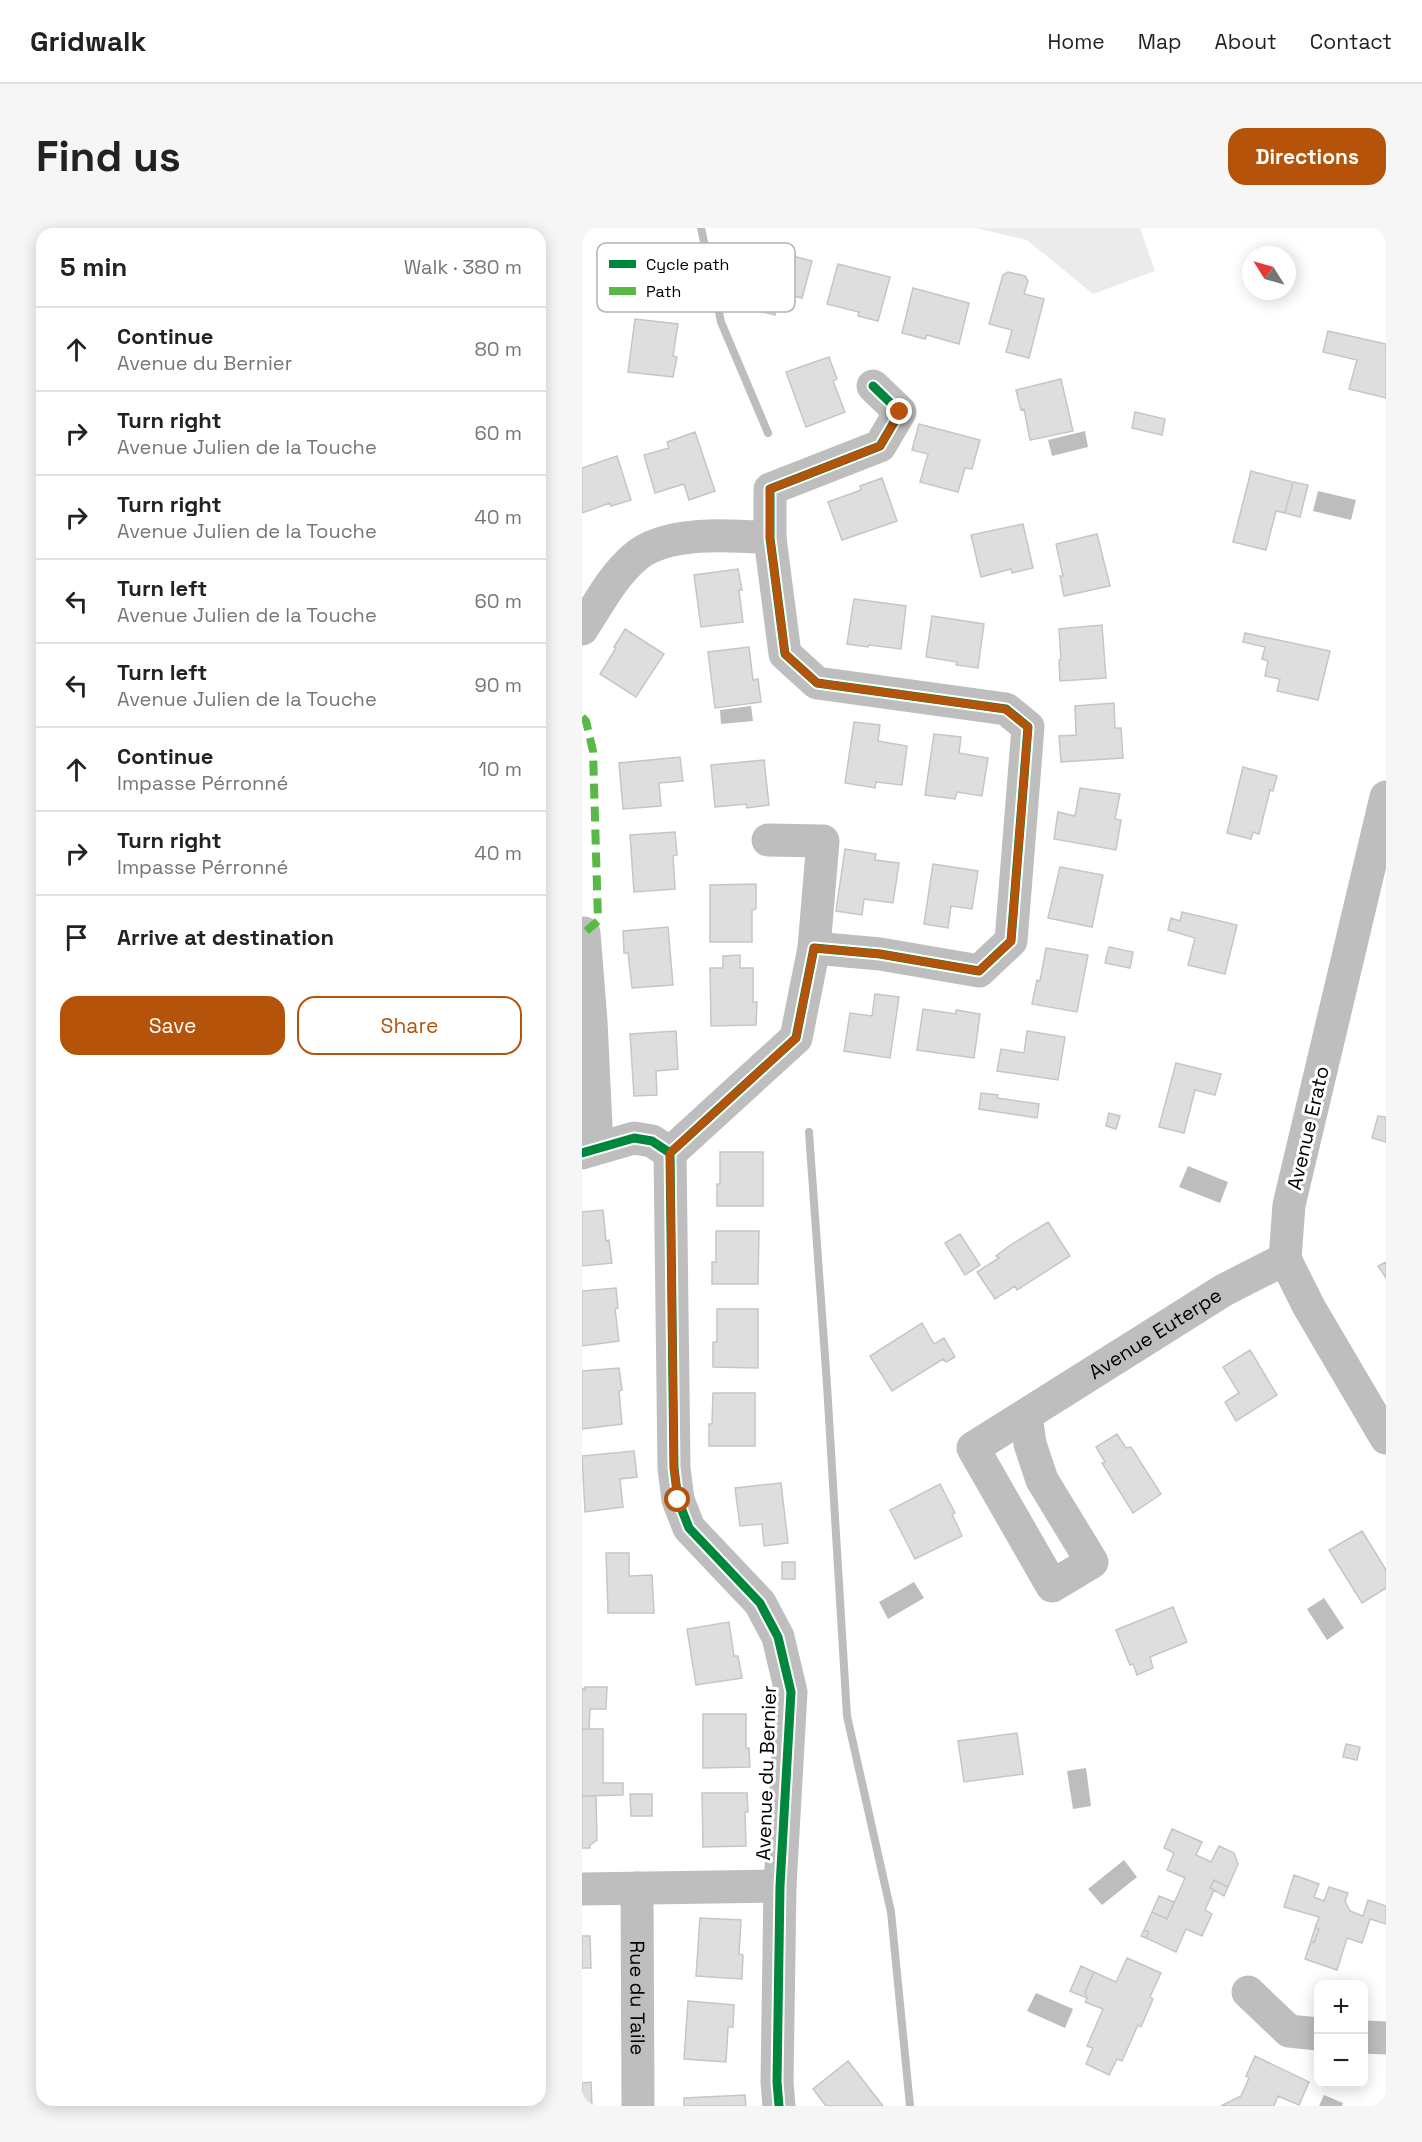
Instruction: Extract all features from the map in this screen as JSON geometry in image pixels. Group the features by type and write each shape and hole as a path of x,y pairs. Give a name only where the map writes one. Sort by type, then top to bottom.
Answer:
{"street":[{"path":"814,948 880,954 979,971 1011,941 1028,727 1005,709 817,683 785,654 770,538 770,489 880,446 900,412 873,386"},
{"path":"582,629 610,585 636,556 666,541 724,535 770,538"},
{"name":"Avenue Erato","path":"1386,797 1289,1205 1285,1259 1308,1307 1386,1438"},
{"path":"584,933 591,1021 589,1151 634,1138 652,1141 670,1153 796,1038 814,948 823,841 768,840"},
{"name":"Avenue du Bernier","path":"670,1153 674,1468 678,1500 689,1528 760,1603 778,1636 791,1692 780,1886 777,2082 779,2106"},
{"name":"Avenue Euterpe","path":"1026,1415 1029,1444 1042,1480 1092,1562 1052,1586 974,1448 1026,1415 1224,1290 1285,1259"},
{"path":"582,1889 780,1886"},
{"name":"Rue du Taile","path":"637,1888 638,2106"},
{"path":"1248,1992 1289,2031 1314,2034"},
{"path":"1368,2037 1386,2038"}],"shaded area":[{"path":"976,228 1140,228 1155,271 1093,294 1027,240"},
{"path":"1085,431 1088,447 1052,456 1048,440"},
{"path":"1318,491 1356,500 1351,520 1313,511"},
{"path":"751,706 753,721 721,724 720,710"},
{"path":"1188,1166 1228,1182 1220,1203 1179,1187"},
{"path":"914,1582 924,1598 888,1619 879,1602"},
{"path":"1324,1598 1344,1628 1327,1640 1307,1609"},
{"path":"1086,1768 1091,1806 1073,1809 1067,1771"},
{"path":"1124,1860 1137,1877 1102,1905 1088,1889"},
{"path":"1036,1993 1073,2009 1065,2028 1027,2011"},
{"path":"1324,2095 1343,2103 1342,2106 1319,2106"}],"building":[{"path":"795,256 812,261 802,298 795,296"},
{"path":"838,264 890,277 878,321 858,316 859,312 827,304"},
{"path":"1008,272 1025,276 1028,281 1024,294 1044,299 1029,358 1006,352 1012,330 989,324 1003,275"},
{"path":"913,288 969,303 959,344 927,335 925,339 902,333"},
{"path":"635,319 678,324 673,356 677,357 673,377 628,372"},
{"path":"1328,331 1386,344 1386,398 1349,389 1357,360 1323,352"},
{"path":"829,357 837,379 833,381 845,412 806,427 786,372"},
{"path":"1061,379 1073,431 1030,440 1024,409 1021,410 1016,390"},
{"path":"1135,412 1165,419 1162,435 1132,428"},
{"path":"919,424 980,440 972,469 965,468 958,492 920,482 928,454 912,450"},
{"path":"695,432 715,491 689,500 684,484 655,493 644,455 669,448 667,442"},
{"path":"617,456 631,500 611,506 610,503 582,513 582,468"},
{"path":"1251,471 1293,482 1285,513 1276,511 1266,550 1233,542"},
{"path":"882,478 897,521 842,540 828,502 861,490 860,486"},
{"path":"1293,482 1308,485 1300,517 1285,513"},
{"path":"1023,524 1033,568 1012,573 1011,569 981,577 971,535"},
{"path":"1097,534 1110,586 1064,596 1060,576 1063,576 1056,544"},
{"path":"738,569 742,590 739,590 743,622 701,627 694,575"},
{"path":"854,599 906,606 901,649 847,644"},
{"path":"932,616 984,624 978,668 926,657"},
{"path":"1102,625 1106,678 1060,681 1059,629"},
{"path":"625,629 664,654 636,697 600,674"},
{"path":"1245,633 1330,651 1318,700 1277,691 1280,679 1265,676 1268,661 1262,659 1265,647 1243,642"},
{"path":"749,647 753,680 758,679 761,702 715,708 708,652"},
{"path":"1114,703 1115,728 1121,728 1123,758 1061,762 1059,736 1076,735 1075,706"},
{"path":"854,722 880,725 878,741 907,746 902,785 876,782 875,788 845,783"},
{"path":"934,734 961,737 959,753 988,758 982,796 957,792 955,799 925,795"},
{"path":"680,757 683,781 659,783 661,806 623,809 619,763"},
{"path":"764,760 769,805 747,808 746,804 715,807 711,765"},
{"path":"1243,767 1277,776 1273,791 1270,790 1259,834 1253,832 1251,839 1227,833"},
{"path":"1080,788 1120,794 1115,819 1121,820 1116,850 1054,839 1058,812 1075,816"},
{"path":"675,832 677,855 673,856 675,889 634,892 630,835"},
{"path":"845,849 876,854 875,860 899,863 893,903 864,899 862,915 836,911"},
{"path":"933,864 978,871 972,909 951,906 948,928 924,924"},
{"path":"1060,867 1103,875 1092,927 1048,918"},
{"path":"756,884 756,909 752,910 752,942 710,942 710,885"},
{"path":"1182,912 1237,925 1225,974 1188,965 1195,938 1168,930 1171,918 1180,921"},
{"path":"668,927 673,985 632,988 628,953 624,953 623,931"},
{"path":"1109,947 1133,952 1130,968 1105,963"},
{"path":"1046,948 1088,955 1077,1012 1032,1004 1037,980 1040,981"},
{"path":"740,955 740,968 753,968 753,1002 757,1002 756,1025 711,1026 710,968 723,968 723,956"},
{"path":"875,994 899,997 890,1058 844,1051 850,1013 872,1016"},
{"path":"923,1009 956,1014 956,1010 980,1014 974,1058 917,1050"},
{"path":"676,1031 678,1069 656,1071 657,1095 634,1096 630,1034"},
{"path":"1027,1031 1065,1037 1058,1080 997,1071 1001,1049 1024,1053"},
{"path":"1176,1063 1221,1074 1215,1095 1195,1090 1184,1133 1159,1127"},
{"path":"981,1093 998,1095 997,1098 1039,1104 1037,1118 979,1109"},
{"path":"1109,1113 1120,1116 1116,1129 1106,1126"},
{"path":"1378,1116 1386,1117 1386,1142 1372,1138"},
{"path":"720,1152 763,1152 763,1206 717,1206"},
{"path":"603,1210 606,1241 609,1240 612,1263 582,1266 582,1212"},
{"path":"1048,1222 1070,1256 1017,1290 1015,1286 995,1299 977,1272 999,1258 996,1256 1009,1246"},
{"path":"716,1231 759,1231 758,1284 712,1284 712,1262 716,1262"},
{"path":"960,1234 980,1265 965,1275 945,1243"},
{"path":"1386,1262 1386,1278 1378,1266"},
{"path":"616,1288 618,1308 615,1309 619,1341 582,1346 582,1291"},
{"path":"717,1309 758,1309 758,1368 713,1367 713,1342 717,1342"},
{"path":"922,1323 934,1344 944,1338 955,1357 946,1362 943,1359 892,1391 870,1356"},
{"path":"1250,1350 1277,1395 1236,1421 1225,1402 1239,1393 1223,1367"},
{"path":"619,1368 622,1390 619,1391 622,1424 582,1429 582,1371"},
{"path":"713,1393 755,1393 755,1446 709,1446"},
{"path":"1117,1434 1126,1448 1131,1447 1161,1494 1133,1513 1102,1463 1105,1462 1096,1447"},
{"path":"634,1451 637,1477 620,1479 623,1507 585,1512 582,1456"},
{"path":"781,1483 788,1543 764,1546 762,1524 740,1526 735,1488"},
{"path":"940,1484 955,1513 952,1514 962,1536 915,1559 890,1510"},
{"path":"1362,1531 1386,1570 1386,1588 1362,1603 1329,1550"},
{"path":"606,1553 629,1553 629,1576 652,1575 654,1613 608,1613"},
{"path":"782,1562 795,1562 795,1579 782,1579"},
{"path":"1173,1607 1187,1642 1150,1657 1153,1668 1137,1675 1133,1664 1130,1665 1116,1630"},
{"path":"729,1622 734,1656 738,1656 742,1678 696,1685 687,1629"},
{"path":"585,1687 607,1687 606,1709 590,1709 589,1729 582,1729 582,1688 585,1690"},
{"path":"703,1714 746,1714 746,1748 749,1748 750,1767 703,1768"},
{"path":"582,1729 603,1729 603,1783 623,1783 623,1795 582,1796"},
{"path":"1017,1733 1023,1774 964,1782 958,1741"},
{"path":"1346,1744 1360,1747 1357,1760 1343,1757"},
{"path":"702,1793 747,1793 746,1846 703,1847"},
{"path":"630,1794 652,1794 652,1816 631,1816"},
{"path":"582,1796 596,1796 597,1840 590,1845 590,1848 582,1848"},
{"path":"1172,1829 1202,1842 1196,1855 1211,1862 1219,1846 1234,1853 1238,1864 1228,1887 1214,1880 1210,1888 1214,1890 1205,1910 1212,1914 1202,1936 1186,1929 1176,1952 1146,1938 1149,1932 1144,1930 1152,1912 1167,1919 1185,1878 1167,1870 1174,1853 1164,1848"},
{"path":"1294,1875 1319,1884 1314,1897 1324,1901 1329,1887 1348,1893 1345,1901 1350,1911 1363,1916 1368,1900 1386,1906 1386,1924 1370,1919 1362,1943 1347,1938 1337,1970 1305,1959 1311,1941 1314,1943 1319,1929 1315,1928 1319,1917 1284,1907"},
{"path":"1214,1880 1228,1887 1224,1896 1210,1888"},
{"path":"1159,1896 1174,1902 1167,1919 1152,1912"},
{"path":"700,1918 741,1920 739,1954 743,1955 742,1979 696,1976"},
{"path":"1315,1928 1319,1929 1314,1943 1311,1941"},
{"path":"1144,1930 1149,1932 1146,1938 1141,1936"},
{"path":"582,1936 590,1936 591,1968 582,1968"},
{"path":"1127,1958 1161,1973 1150,1997 1153,1999 1141,2027 1138,2025 1122,2061 1117,2059 1109,2075 1086,2064 1093,2048 1087,2046 1103,2009 1085,2002 1087,1998 1085,1992 1094,1972 1116,1982"},
{"path":"1081,1966 1094,1972 1085,1992 1087,1998 1070,1991"},
{"path":"688,2001 734,2005 733,2027 728,2027 726,2062 684,2059"},
{"path":"1255,2056 1309,2082 1299,2105 1278,2096 1274,2106 1221,2106 1241,2096 1249,2078 1246,2076"},
{"path":"848,2061 883,2106 826,2106 813,2089"},
{"path":"591,2082 592,2106 582,2106 582,2083"},
{"path":"745,2095 746,2106 684,2106 684,2098"}],"waterway":[{"path":"701,228 704,243"},
{"path":"719,312 768,433"},
{"path":"809,1132 847,1716 891,1912 910,2106"}],"marked path":[{"path":"582,717 586,721 593,751 598,921 584,933"}],"cycle path":[{"path":"582,1153 634,1138 652,1141 670,1153 796,1038 814,948 880,954 979,971 1011,941 1028,727 1006,709 817,683 785,654 770,538 770,489 880,446 900,412 873,386"},
{"path":"670,1153 674,1468 678,1500 689,1528 760,1603 778,1637 791,1692 780,1886 777,2082 779,2106"}],"route":[{"path":"678,1500 674,1468 670,1153 796,1038 814,948 880,954 979,971 1011,941 1028,727 1005,709 817,683 785,654 770,538 770,489 880,446 900,412"}]}
